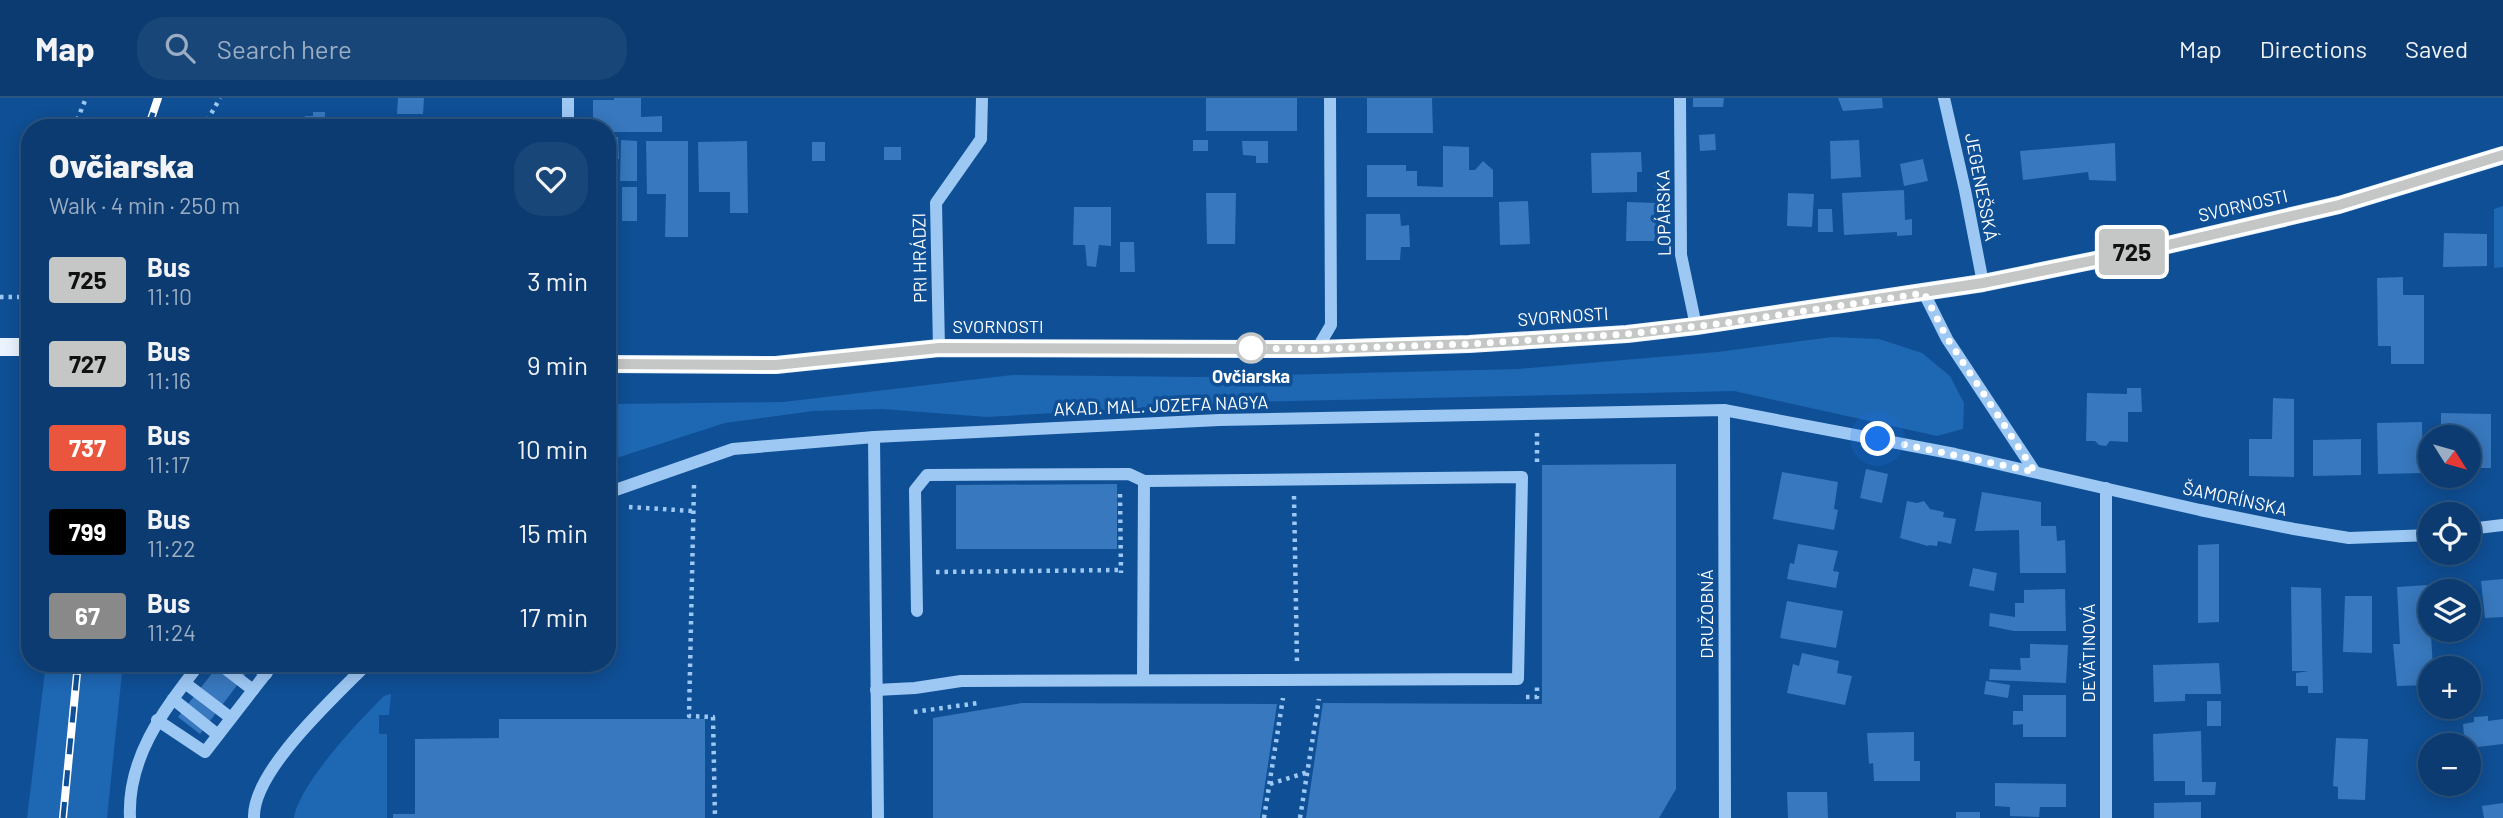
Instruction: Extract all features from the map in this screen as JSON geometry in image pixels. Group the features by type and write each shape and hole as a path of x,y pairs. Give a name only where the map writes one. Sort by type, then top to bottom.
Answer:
{"main road":[{"name":"SVORNOSTI","path":"616,364 776,365 939,348 1317,349 1502,342 1696,326 1983,283 2159,247 2339,205 2503,155"},
{"path":"0,347 21,347"}],"street":[{"path":"568,98 568,119"},
{"name":"PRI HRÁDZI","path":"939,348 936,203 981,139 982,98"},
{"path":"1317,349 1331,326 1330,98"},
{"name":"LOPÁRSKA","path":"1680,98 1681,255 1696,326"},
{"name":"JEGENEŠSKÁ","path":"1944,98 1983,283"},
{"path":"1924,293 1947,338 2035,472"},
{"name":"ŠAMORÍNSKA","path":"1724,410 2035,472 2200,510 2349,538 2418,535"},
{"name":"AKAD. MAL. JOZEFA NAGYA","path":"616,490 733,449 874,437 1219,420 1724,410"},
{"name":"DRUŽOBNÁ","path":"1724,410 1725,818"},
{"path":"874,437 878,818"},
{"path":"876,690 915,688 961,681 1518,679 1522,477 1144,481 1129,474 927,475 915,491 917,611"},
{"path":"1143,680 1144,481"},
{"name":"DEVÄTINOVÁ","path":"2106,488 2106,818"},
{"path":"2481,528 2503,525"},
{"path":"130,818 137,764 157,720 194,672"},
{"path":"230,672 253,690"},
{"path":"157,720 205,752 268,672"},
{"path":"254,818 254,805 281,754 359,672"},
{"path":"185,683 231,719"},
{"path":"173,699 218,735"}],"path":[{"path":"78,119 86,98"},
{"path":"208,119 220,98"},
{"path":"0,297 21,297"},
{"path":"1294,480 1298,680"},
{"path":"694,485 689,716 713,717 715,818"},
{"path":"630,508 693,511"},
{"path":"917,573 1121,570"},
{"path":"1264,818 1283,698"},
{"path":"1300,818 1319,698"},
{"path":"1270,784 1308,772"}],"shaded area":[{"path":"2503,206 2503,267 2494,268 2494,209"},
{"path":"1832,337 1879,339 1922,353 1950,376 1964,403 1963,429 1937,436 1734,391 1244,402 987,417 882,409 813,411 725,423 616,458 616,404 783,402 1012,375 1199,377 1518,369 1717,352"},
{"path":"45,672 122,672 107,818 27,818"},
{"path":"391,694 389,715 379,715 379,734 387,734 387,818 294,818 298,804 318,771 360,721 384,696"}],"building":[{"path":"398,98 424,98 423,114 397,114"},
{"path":"641,98 641,117 662,116 662,132 616,132 616,119 593,119 593,100"},
{"path":"1206,98 1297,98 1297,131 1206,131"},
{"path":"1367,98 1432,98 1433,133 1367,133"},
{"path":"1693,98 1724,98 1723,107 1693,107"},
{"path":"1838,98 1882,98 1883,108 1843,111"},
{"path":"313,112 325,112 325,119 305,119 305,116 313,116"},
{"path":"1715,134 1716,150 1700,151 1699,135"},
{"path":"616,137 618,137 619,159 616,159"},
{"path":"621,140 637,141 637,181 620,181"},
{"path":"1193,140 1208,140 1208,151 1193,151"},
{"path":"1859,140 1861,177 1831,179 1830,141"},
{"path":"646,141 688,141 688,237 665,237 666,194 647,194"},
{"path":"747,141 748,213 730,213 730,192 699,192 698,142"},
{"path":"1242,141 1268,141 1268,163 1256,163 1256,156 1243,155"},
{"path":"812,142 825,142 825,161 812,161"},
{"path":"2115,143 2116,181 2089,180 2088,172 2023,180 2020,151"},
{"path":"1443,146 1469,147 1469,170 1475,170 1483,161 1493,170 1493,197 1367,197 1367,165 1406,165 1406,171 1417,171 1417,186 1443,187"},
{"path":"884,147 901,147 901,160 884,160"},
{"path":"1641,152 1642,172 1637,172 1637,192 1592,193 1591,153"},
{"path":"1923,159 1928,181 1904,186 1900,164"},
{"path":"616,184 618,184 616,203"},
{"path":"1654,184 1671,184 1671,195 1655,195"},
{"path":"622,187 637,187 637,221 622,221"},
{"path":"1904,190 1905,220 1912,219 1912,235 1897,236 1897,232 1844,235 1842,193"},
{"path":"1206,193 1236,193 1235,244 1207,244"},
{"path":"1788,193 1814,194 1812,227 1787,226"},
{"path":"1528,201 1530,244 1500,245 1499,202"},
{"path":"1627,202 1657,203 1657,241 1626,241"},
{"path":"1074,207 1111,207 1111,246 1099,245 1096,267 1087,266 1085,245 1073,245"},
{"path":"1818,209 1832,209 1833,232 1818,232"},
{"path":"1366,214 1400,214 1401,226 1409,225 1410,247 1401,247 1400,260 1366,260"},
{"path":"2444,233 2487,234 2487,266 2443,267"},
{"path":"1120,242 1134,242 1135,272 1120,272"},
{"path":"2403,277 2403,295 2424,295 2424,364 2391,364 2391,346 2378,346 2377,278"},
{"path":"2127,388 2141,388 2142,412 2128,412 2128,442 2110,441 2106,446 2095,441 2086,441 2087,393 2127,394"},
{"path":"2273,398 2294,399 2294,477 2249,476 2249,439 2272,439"},
{"path":"2441,413 2491,414 2491,468 2482,468 2482,425 2441,425"},
{"path":"2422,422 2422,425 2418,425 2418,473 2378,474 2377,423"},
{"path":"2361,439 2361,475 2313,476 2313,440"},
{"path":"1676,464 1676,789 1659,818 1306,818 1323,703 1542,704 1542,465"},
{"path":"1866,469 1888,474 1882,503 1860,498"},
{"path":"1782,472 1838,482 1834,509 1838,510 1834,530 1773,519"},
{"path":"1117,484 1117,549 956,549 956,485"},
{"path":"1982,492 2041,502 2041,526 2056,526 2057,541 2065,540 2066,573 2020,573 2019,530 1975,531"},
{"path":"1907,501 1924,501 1930,509 1944,512 1943,517 1956,519 1951,544 1938,541 1937,546 1928,546 1900,538"},
{"path":"1798,544 1838,551 1833,571 1839,572 1836,588 1787,579 1790,563 1794,564"},
{"path":"2219,544 2219,622 2198,623 2198,545"},
{"path":"1973,568 1997,573 1994,591 1969,586"},
{"path":"2503,579 2503,617 2485,618 2481,581"},
{"path":"2418,586 2418,642 2431,642 2432,656 2418,656 2418,685 2397,686 2393,644 2400,644 2397,587"},
{"path":"2291,587 2321,588 2323,693 2308,693 2308,686 2296,686 2296,673 2309,671 2292,671"},
{"path":"2065,589 2066,631 2014,631 1989,626 1990,613 2015,617 2015,603 2024,603 2024,590"},
{"path":"2345,596 2372,596 2372,653 2343,652"},
{"path":"1787,601 1843,611 1836,648 1780,638"},
{"path":"2030,644 2068,645 2066,683 1989,680 1990,669 2021,670 2020,658 2030,658"},
{"path":"1802,653 1839,661 1837,673 1852,676 1845,705 1787,693 1793,664 1799,666"},
{"path":"2219,663 2221,694 2185,694 2185,701 2154,702 2153,665"},
{"path":"213,672 247,672 200,734 178,717"},
{"path":"1986,681 2010,685 2008,698 1984,694"},
{"path":"2023,695 2066,695 2066,737 2023,737 2023,724 2013,725 2013,711 2023,711"},
{"path":"2207,701 2221,701 2221,726 2207,726"},
{"path":"1022,703 1277,704 1260,818 933,818 933,718"},
{"path":"2481,716 2488,716 2488,721 2503,719 2503,744 2481,747 2481,733 2464,733 2463,724 2474,722 2474,719 2481,719"},
{"path":"499,719 705,719 705,818 393,818 393,814 415,814 415,739 499,738"},
{"path":"2201,731 2202,782 2216,782 2215,795 2185,795 2185,781 2154,781 2153,734"},
{"path":"1914,732 1914,761 1920,761 1920,781 1874,781 1873,763 1869,764 1867,733"},
{"path":"2336,738 2368,739 2365,800 2338,799 2338,787 2333,786"},
{"path":"1995,783 2066,784 2066,807 2040,807 2039,817 2010,816 2010,807 1995,806"},
{"path":"1787,792 1827,792 1828,818 1788,818"},
{"path":"2201,802 2201,818 2154,818 2154,803"},
{"path":"2503,803 2503,818 2484,818 2482,806"},
{"path":"1956,812 1980,812 1980,818 1956,818"}],"railway":[{"path":"151,119 158,98"},
{"path":"63,818 77,672"}],"bus line":[{"name":"725","path":"616,364 776,365 939,348 1317,349 1513,342 1627,334 1983,283 2159,247 2339,205 2503,155"}],"place":[{"name":"Ovčiarska","path":"1251,348"}],"route":[{"path":"1251,348 1317,349 1469,344 1627,334 1725,323 1924,293 1947,338 2035,472 1878,439"}]}
